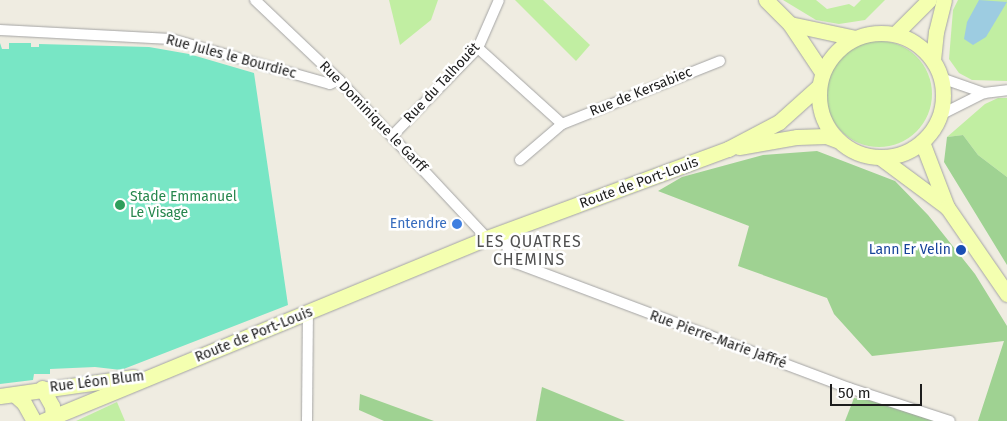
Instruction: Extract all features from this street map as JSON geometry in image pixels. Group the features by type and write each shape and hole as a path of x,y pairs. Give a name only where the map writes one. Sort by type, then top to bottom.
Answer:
{"main road":[{"path":"766,0 790,24 820,79 821,115 837,140 848,149 881,158 947,207"},
{"path":"895,34 929,0"},
{"path":"933,60 937,23 944,0"},
{"path":"790,24 855,38"},
{"path":"820,79 835,52 855,38 875,33 895,34 916,43 933,60 941,78 943,96 940,115 922,142 901,154 881,158"},
{"name":"Route de Port-Louis","path":"48,419 465,249 728,149 779,122 820,79"},
{"name":"Route de Port-Louis","path":"728,149 797,137 826,136 837,140"},
{"path":"922,142 947,207 1007,294"},
{"name":"Rue Léon Blum","path":"7,396 42,388 153,375"},
{"name":"Rue Léon Blum","path":"42,388 52,406 48,419"},
{"name":"Rue Léon Blum","path":"7,396 24,403 34,421"}],"street":[{"name":"Rue Dominique le Garff","path":"255,0 339,80 494,238"},
{"name":"Rue du Talhouët","path":"392,136 478,48 499,0"},
{"name":"Rue Jules le Bourdiec","path":"0,30 171,39 330,84 339,80"},
{"path":"478,48 562,124"},
{"name":"Rue de Kersabiec","path":"520,160 562,124 720,61"},
{"path":"941,78 984,93"},
{"path":"940,115 984,93 1007,90"},
{"name":"Rue Pierre-Marie Jaffré","path":"494,238 516,263 849,388 950,421"},
{"path":"307,421 308,314"}],"green space":[{"path":"389,0 438,0 431,20 400,45"},
{"path":"515,0 543,0 590,45 576,61"},
{"path":"783,0 816,0 827,9 849,4 854,7 861,0 885,0 865,20 839,24 816,20"},
{"path":"958,0 1007,0 1007,81 972,80 959,73 949,59 953,10"},
{"path":"879,41 899,45 917,56 928,74 932,94 928,114 917,132 899,143 879,147 859,143 841,132 830,114 826,94 830,74 841,56 859,45"},
{"path":"0,43 2,49 9,49 9,43 31,43 31,47 39,47 39,44 149,47 189,54 254,73 288,305 121,370 95,367 50,369 50,374 34,374 33,380 0,384"},
{"path":"998,98 1007,98 1007,177 978,155 963,135 947,137 985,104"},
{"path":"963,135 978,155 1007,177 1007,265 944,162 947,137"},
{"path":"817,151 895,181 928,215 975,274 1007,326 1007,421 978,421 1004,341 872,356 834,314 827,298 738,266 749,226 658,191 682,177 763,155"},
{"path":"542,387 625,421 536,421"},
{"path":"360,394 434,421 384,421 359,410"},
{"path":"854,398 901,405 950,421 845,421"},
{"path":"117,402 125,421 76,421"}],"water":[{"path":"979,0 1007,2 986,37 973,45 964,39 967,22"}],"place":[{"name":"Stade Emmanuel Le Visage","path":"120,205"},
{"name":"Entendre","path":"457,224"},
{"name":"Lann Er Velin","path":"961,250"}],"district":[{"name":"LES QUATRES CHEMINS","path":"529,251"}]}
